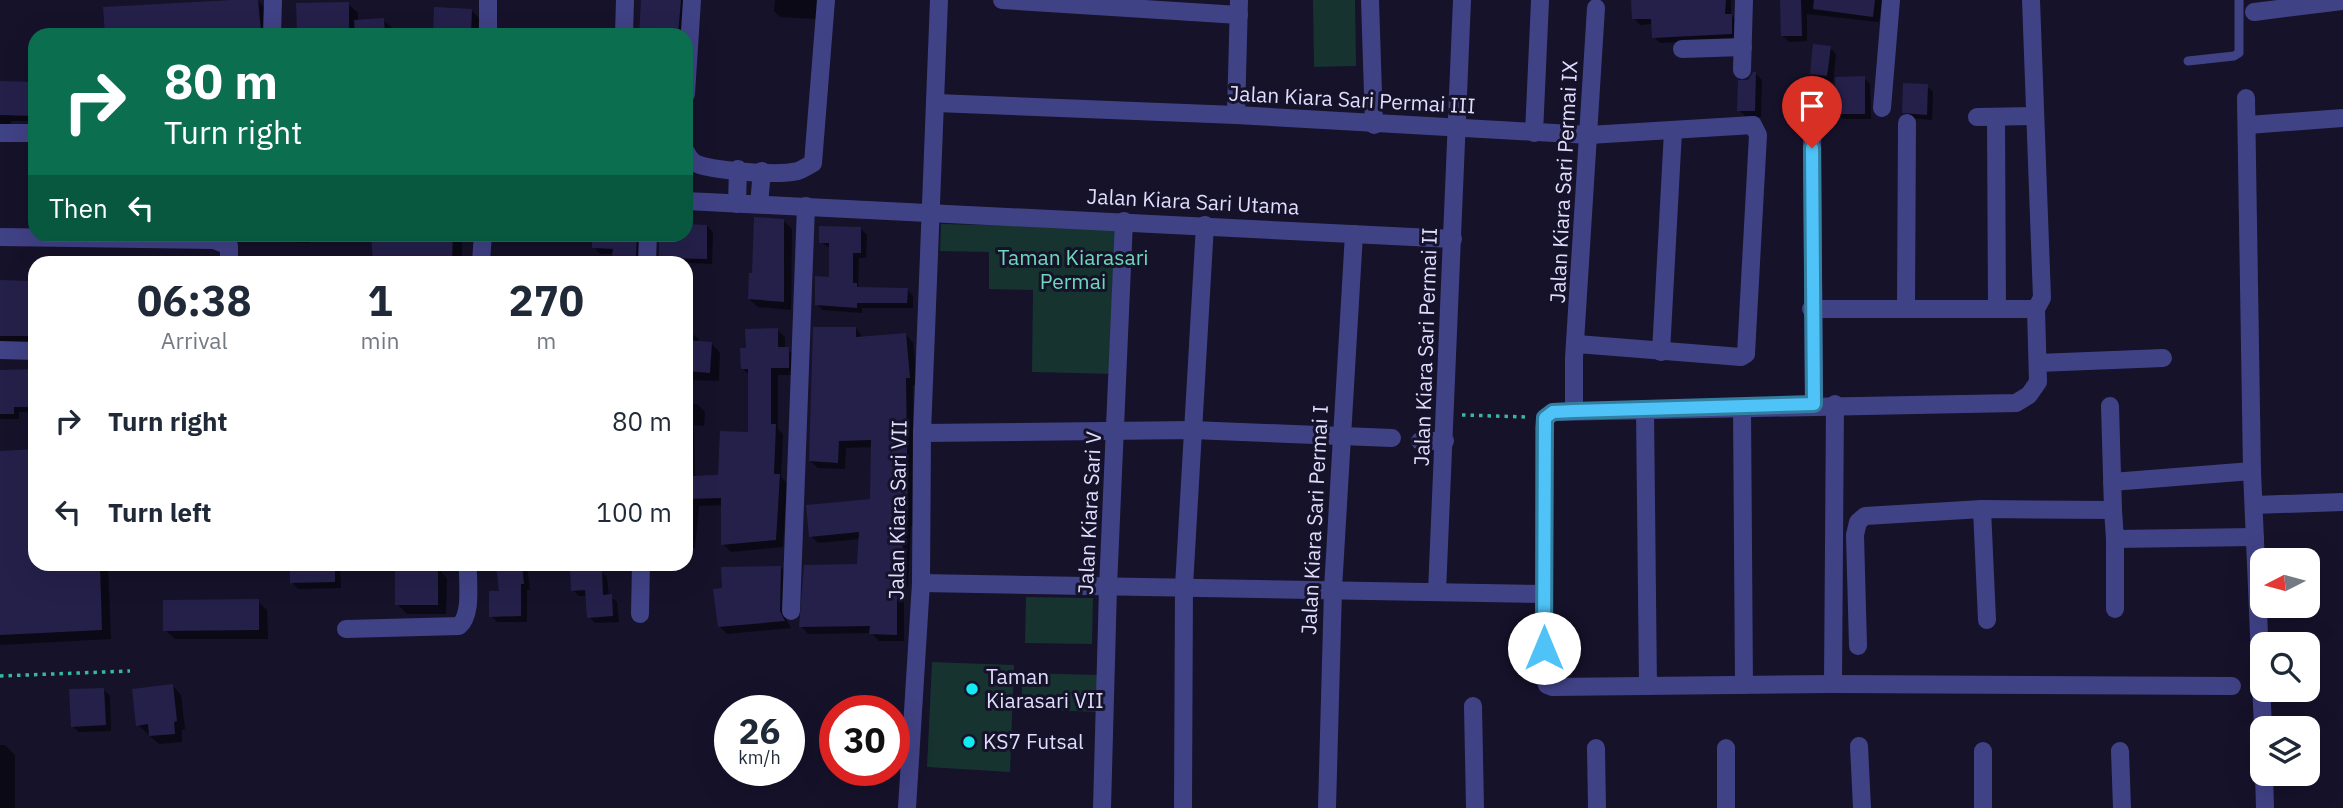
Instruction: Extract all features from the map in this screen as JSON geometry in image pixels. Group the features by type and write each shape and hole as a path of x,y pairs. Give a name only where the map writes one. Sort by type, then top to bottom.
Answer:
{"street":[{"path":"272,28 273,0"},
{"path":"488,0 488,28"},
{"path":"624,28 625,0"},
{"path":"690,28 692,0"},
{"path":"693,162 702,166 762,171 798,171 813,163 826,0"},
{"name":"Jalan Kiara Sari VII","path":"907,808 920,583 922,433 939,0"},
{"path":"1002,0 1239,7 1236,115"},
{"path":"1370,0 1374,125"},
{"name":"Jalan Kiara Sari Permai II","path":"1437,592 1459,129 1462,0"},
{"path":"1742,70 1744,0"},
{"path":"1882,108 1891,0"},
{"path":"2031,0 2042,298 2036,309 2038,382 2029,395 2016,403 1814,404 1553,412 1545,418 1544,676 1547,685 1552,688 1833,684 2232,686"},
{"path":"1534,133 1540,1"},
{"path":"2254,12 2343,1"},
{"name":"Jalan Kiara Sari Permai IX","path":"1574,411 1596,8"},
{"path":"1682,49 1743,47"},
{"path":"2246,98 2252,471 2262,716"},
{"name":"Jalan Kiara Sari Permai III","path":"936,103 1236,115 1374,125 1589,135 1753,125 1758,135 1746,354 1741,357 1661,352"},
{"path":"1977,117 2035,116"},
{"path":"1996,117 1997,309"},
{"path":"2248,125 2343,118"},
{"path":"1812,121 1811,309 1814,404"},
{"path":"1906,309 1907,123"},
{"path":"1576,351 1661,352 1673,131"},
{"path":"0,133 28,133"},
{"path":"737,204 738,169"},
{"path":"760,204 762,171"},
{"name":"Jalan Kiara Sari Utama","path":"693,201 1453,239"},
{"path":"791,611 806,206"},
{"name":"Jalan Kiara Sari V","path":"1102,808 1108,587 1117,431 1124,221"},
{"path":"1183,808 1184,586 1205,225"},
{"name":"Jalan Kiara Sari Permai I","path":"1326,808 1333,589 1354,234"},
{"path":"0,237 28,237"},
{"path":"219,242 229,246 229,256"},
{"path":"1811,309 2036,309"},
{"path":"0,350 28,351"},
{"path":"2038,363 2163,358"},
{"path":"1833,684 1835,404"},
{"path":"2110,406 2115,609"},
{"path":"1742,408 1744,685"},
{"path":"1644,410 1648,686"},
{"path":"922,433 1192,430 1392,438"},
{"path":"1420,441 1445,441"},
{"path":"2112,482 2252,471"},
{"path":"2254,505 2343,502"},
{"path":"1857,646 1854,536 1858,522 1876,514 1983,509 2113,510"},
{"path":"1983,509 1987,620"},
{"path":"2115,539 2255,537"},
{"path":"346,629 459,626 464,621 467,610 468,571"},
{"path":"640,614 641,571"},
{"path":"920,583 1544,594"},
{"path":"1473,706 1475,808"},
{"path":"1859,746 1862,808"},
{"path":"1596,748 1597,808"},
{"path":"1726,748 1726,808"},
{"path":"1983,751 1983,808"},
{"path":"2120,751 2122,808"},
{"path":"2264,786 2265,808"}],"lane":[{"path":"2188,61 2234,56 2239,53 2239,0"}],"path":[{"path":"1446,415 1545,418"},
{"path":"0,676 130,670"}],"green space":[{"path":"1313,0 1355,0 1356,66 1314,67"},
{"name":"Taman Kiarasari Permai","path":"941,224 1118,228 1115,374 1032,372 1033,290 989,289 989,252 940,251"},
{"path":"1026,597 1093,598 1092,644 1025,643"},
{"path":"932,662 1014,665 1010,772 927,767"},
{"path":"1022,673 1099,675 1097,712 1022,709"}],"building":[{"path":"258,0 261,28 104,28 103,7"},
{"path":"641,0 681,0 679,28 639,28"},
{"path":"1631,0 1726,0 1725,14 1732,14 1732,34 1652,38 1651,19 1632,19"},
{"path":"1780,0 1801,0 1802,36 1781,36"},
{"path":"1814,0 1875,0 1873,17 1813,9"},
{"path":"349,2 349,28 297,28 296,3"},
{"path":"434,7 472,9 471,28 433,28"},
{"path":"384,18 385,28 355,28 354,20"},
{"path":"1813,44 1831,46 1827,76 1810,74"},
{"path":"1753,72 1756,72 1755,111 1737,111 1738,80 1748,80"},
{"path":"1865,76 1865,114 1835,114 1835,77"},
{"path":"0,81 28,82 28,116 0,115"},
{"path":"1903,83 1928,84 1927,115 1902,113"},
{"path":"754,217 784,219 784,302 748,299"},
{"path":"693,224 707,225 707,259 693,259 693,256 659,256 659,242 693,242"},
{"path":"819,226 861,227 861,253 853,253 853,283 857,283 857,287 908,288 907,303 857,303 857,308 815,305 815,276 829,277 829,243 819,243"},
{"path":"372,242 453,242 452,256 373,256"},
{"path":"592,242 637,242 636,256 612,256 613,249 592,248"},
{"path":"0,280 28,281 28,336 0,336"},
{"path":"813,327 856,327 856,337 906,333 910,378 906,378 908,520 904,520 901,580 897,580 897,635 869,634 870,626 799,627 804,565 857,564 859,532 809,537 806,505 870,499 871,440 839,441 838,463 809,461"},
{"path":"778,328 778,347 789,347 789,368 771,368 771,424 776,424 774,474 780,474 776,540 721,545 721,498 693,499 693,476 718,475 720,431 748,432 748,369 741,369 740,348 746,348 745,329"},
{"path":"693,341 712,342 710,373 693,372"},
{"path":"28,369 28,407 14,407 14,414 0,414 0,370"},
{"path":"28,449 28,571 100,571 102,630 0,635 0,451"},
{"path":"781,566 780,611 785,621 718,627 713,589 722,588 721,567"},
{"path":"290,571 335,571 335,582 290,583"},
{"path":"395,571 438,571 438,605 395,605"},
{"path":"497,571 523,571 521,616 489,617 489,591 499,591"},
{"path":"570,571 602,571 603,595 612,594 613,616 587,618 585,590 571,591"},
{"path":"259,599 259,630 163,631 163,600"},
{"path":"173,684 177,721 174,722 175,734 149,736 148,724 136,726 132,689"},
{"path":"104,688 106,725 71,727 69,689"}],"place":[{"name":"Taman Kiarasari VII","path":"972,689"},
{"name":"KS7 Futsal","path":"969,742"}],"route":[{"path":"1544,648 1545,418 1553,412 1814,404 1811,309 1812,148"}]}
